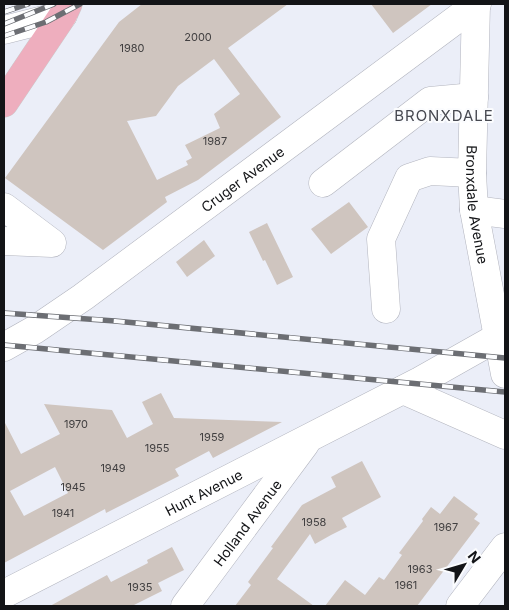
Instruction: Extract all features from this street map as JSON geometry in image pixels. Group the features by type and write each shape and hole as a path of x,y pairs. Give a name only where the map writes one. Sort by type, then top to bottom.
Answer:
{"main road":[{"path":"4,103 68,7"}],"street":[{"name":"Bronxdale Avenue","path":"477,4 472,173 474,210 505,374"},
{"name":"Cruger Avenue","path":"4,347 36,329 83,297 477,4"},
{"path":"4,30 68,7"},
{"path":"324,183 430,101 474,97"},
{"path":"386,308 382,239 409,178 430,171 472,173"},
{"path":"4,207 52,243 4,242"},
{"path":"474,210 505,214"},
{"name":"Hunt Avenue","path":"4,594 403,390 498,336"},
{"path":"403,390 505,435"},
{"name":"Holland Avenue","path":"185,606 309,439"},
{"path":"460,606 505,548"}],"building":[{"path":"142,4 288,4 228,48 281,117 198,180 165,197 167,202 103,250 5,178 119,22","holes":["214,59 240,94 214,114 220,128 185,145 192,158 186,161 188,165 157,180 127,121 156,116 178,86"]},
{"path":"371,4 432,4 393,33"},
{"path":"349,202 368,227 331,254 311,229"},
{"path":"267,223 293,277 277,285 249,232"},
{"path":"204,240 215,256 187,277 176,262"},
{"path":"161,393 174,418 282,422 213,458 209,451 175,469 179,476 106,513 105,509 4,563 4,421 21,454 60,434 44,404 112,410 127,438 153,424 142,402","holes":["55,467 68,493 24,516 10,491"]},
{"path":"362,461 381,497 342,518 347,527 315,544 310,534 277,579 314,606 235,606 251,585 248,582 273,548 271,547 302,505 336,487 331,477"},
{"path":"454,496 478,514 474,519 480,523 417,606 325,606 345,580 365,595 379,577 384,580 402,555 399,553 431,507 440,514"},
{"path":"172,547 184,570 158,583 162,591 132,606 50,606 107,575 111,582 148,563 147,560"}],"railway":[{"path":"4,12 28,4"},
{"path":"4,24 54,4"},
{"path":"4,36 46,22 80,4"},
{"path":"4,313 115,321 505,358"},
{"path":"4,345 505,392"}],"district":[{"name":"BRONXDALE","path":"444,115"}]}
